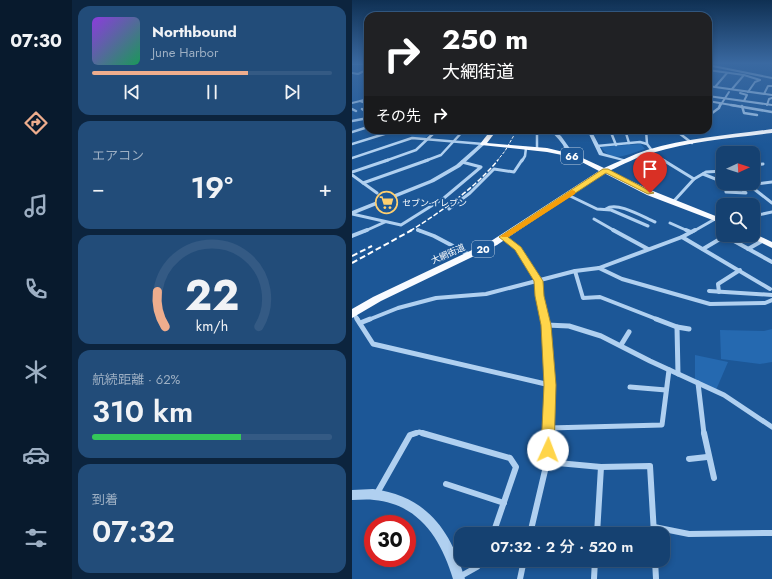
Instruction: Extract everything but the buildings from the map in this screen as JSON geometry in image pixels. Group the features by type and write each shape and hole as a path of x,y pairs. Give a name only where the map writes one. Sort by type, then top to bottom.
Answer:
{"main road":[{"name":"大網街道","path":"352,314 377,299 470,256 568,195 605,170 625,161 650,152 692,143 772,131"},
{"path":"483,144 491,134"},
{"name":"66","path":"483,144 537,149 569,155 605,170 650,193 715,219"},
{"path":"762,241 772,246"}],"street":[{"path":"721,90 747,95 744,101"},
{"path":"737,90 764,94 772,97 769,99 767,105"},
{"path":"764,94 766,90"},
{"path":"712,113 719,108 729,92"},
{"path":"712,96 772,105"},
{"path":"352,103 364,100"},
{"path":"360,101 364,104"},
{"path":"712,102 772,112"},
{"path":"742,106 744,113 757,115"},
{"path":"352,121 364,119"},
{"path":"352,132 364,128"},
{"path":"352,144 384,134"},
{"path":"352,174 416,150 433,134"},
{"path":"363,183 440,155 460,134"},
{"path":"537,134 537,149"},
{"path":"556,134 567,146 570,152 569,155"},
{"path":"592,134 601,154 625,161"},
{"path":"612,134 616,145"},
{"path":"626,134 629,143"},
{"path":"647,134 647,144 650,152 694,179"},
{"path":"680,134 692,143"},
{"path":"352,158 412,138 483,144"},
{"path":"597,146 640,142 647,144"},
{"path":"352,213 432,180 451,170 483,144"},
{"path":"449,209 470,193 494,169 514,172 525,156 526,148"},
{"path":"352,208 463,161 481,167 455,190 401,225 352,213"},
{"path":"673,202 694,179 706,172 716,171"},
{"path":"352,174 378,193"},
{"path":"703,174 716,180"},
{"path":"772,182 749,185 772,202"},
{"path":"726,190 726,192 746,193 743,190"},
{"path":"568,195 597,209 611,210 648,226"},
{"path":"606,210 610,206 618,206 655,222"},
{"path":"760,215 772,212"},
{"path":"594,219 648,249"},
{"path":"360,323 398,308 436,298 486,294 575,271 599,268 682,237 715,219"},
{"path":"352,236 385,222"},
{"path":"670,223 691,232"},
{"path":"418,230 434,236 470,256"},
{"path":"703,248 725,236 772,262"},
{"path":"502,237 518,248 538,281 539,296 546,325 550,385 547,462 532,527"},
{"path":"682,237 703,248 770,289"},
{"path":"748,249 762,241"},
{"path":"599,268 622,280 710,304 765,303 772,300"},
{"path":"719,292 718,284 740,270"},
{"path":"575,271 583,298 600,297 677,327 689,329"},
{"path":"709,291 772,294"},
{"path":"352,314 360,323 373,344 550,385"},
{"path":"546,325 580,328 621,346 668,370 724,395 772,426"},
{"path":"677,327 678,374"},
{"path":"621,346 629,332"},
{"path":"549,428 662,425 668,370"},
{"path":"698,383 701,416 708,457 714,478"},
{"path":"630,387 666,390"},
{"path":"376,495 410,436 419,432 510,458 516,467 495,527"},
{"path":"689,459 708,457"},
{"path":"547,462 601,467 650,466 654,527"},
{"path":"597,527 601,467"},
{"path":"446,484 504,503"},
{"path":"352,495 376,495 400,501 426,517 438,530 446,543 459,578 477,567"},
{"path":"670,532 689,534 772,533"},
{"path":"520,579 523,567"},
{"path":"594,579 595,567"},
{"path":"655,567 656,579"}],"shaded area":[{"path":"407,134 430,134 425,138 413,137"},
{"path":"641,144 645,149 616,157 605,152 601,147"},
{"path":"772,329 772,362 760,364 721,359 720,330 764,331"},
{"path":"695,355 728,362 716,390 695,380"}],"railway":[{"path":"497,161 505,151 515,134"},
{"path":"410,231 457,199 479,181 498,160"},
{"path":"352,263 412,230"},
{"path":"352,256 372,246"}],"slow traffic":[{"path":"505,236 572,192"}],"place":[{"name":"セブン-イレブン","path":"387,203"}],"route":[{"path":"548,450 550,385 546,325 539,296 538,281 518,248 502,237 605,170 650,193"}]}
